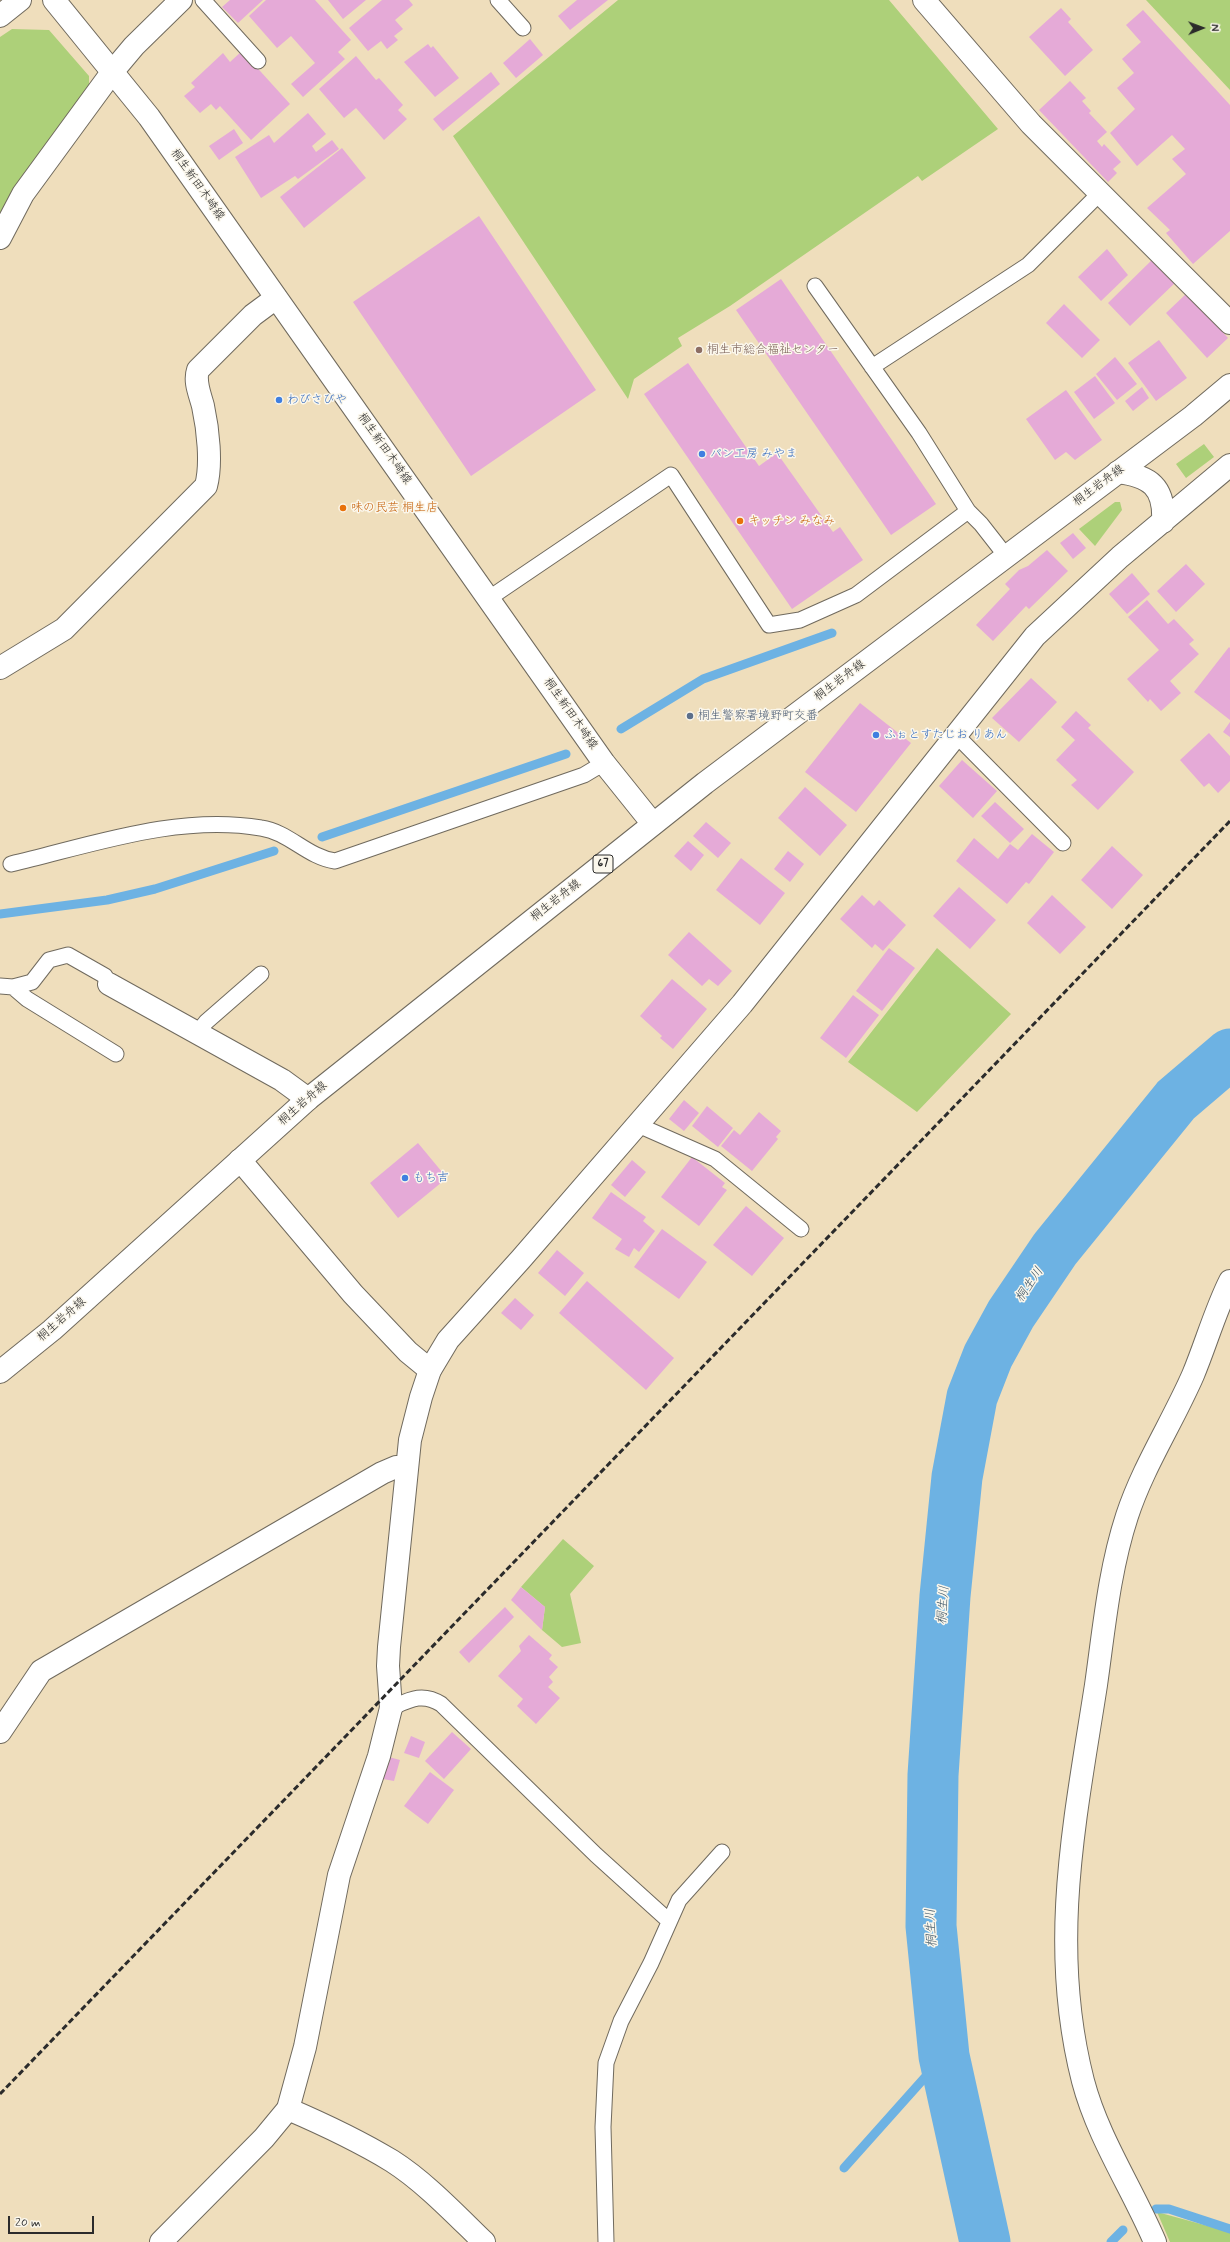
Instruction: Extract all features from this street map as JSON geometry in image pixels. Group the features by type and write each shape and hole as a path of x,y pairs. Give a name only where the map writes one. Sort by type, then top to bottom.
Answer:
{"street":[{"path":"0,16 20,0"},
{"name":"桐生新田木崎線","path":"54,0 113,71 196,182 604,763 653,824"},
{"path":"0,238 23,194 113,71 134,46 181,0"},
{"path":"924,0 1031,124 1230,323"},
{"path":"0,668 64,629 206,486 210,474 203,408 196,378 198,370 253,315 276,298"},
{"name":"桐生岩舟線","path":"0,1372 52,1330 308,1099 653,824 1118,472 1230,385"},
{"path":"161,2242 264,2138 288,2109 305,2047 339,1875 379,1756 391,1708 388,1660 406,1467 415,1419 430,1370 448,1340 638,1125 742,1004 955,734 1045,625 1230,465"},
{"path":"1118,472 1136,474 1152,483 1160,494 1164,509 1163,522"},
{"path":"110,984 282,1080 308,1099"},
{"path":"240,1160 352,1294 408,1352 430,1370"},
{"path":"1155,2242 1103,2136 1084,2083 1075,2047 1067,1973 1065,1914 1070,1852 1112,1569 1127,1516 1146,1467 1194,1373 1218,1307 1230,1281"},
{"path":"0,1732 41,1671 382,1473 396,1467 406,1467"},
{"path":"288,2109 321,2124 392,2162 442,2201 484,2242"}],"lane":[{"path":"203,0 258,61"},
{"path":"498,0 523,28"},
{"path":"872,367 1028,264 1100,192"},
{"path":"814,286 918,433 968,511 981,524 1006,556"},
{"path":"488,599 671,475 769,625 800,620 856,595 968,511"},
{"path":"955,734 1063,843"},
{"path":"11,864 166,828 211,825 261,827 274,830 322,859 335,861 584,775 604,763"},
{"path":"6,987 32,982 49,960 68,955 105,976 110,984"},
{"path":"198,1032 206,1022 261,974"},
{"path":"6,987 116,1054"},
{"path":"638,1125 716,1159 802,1229"},
{"path":"391,1708 413,1698 424,1697 441,1704 590,1849 669,1921"},
{"path":"606,2242 603,2127 606,2063 621,2021 651,1962 679,1900 722,1852"}],"green space":[{"path":"618,0 889,0 998,129 922,181 918,176 730,306 678,338 682,346 634,379 628,399 453,136"},
{"path":"1146,0 1230,0 1230,90"},
{"path":"12,29 49,30 89,76 89,88 0,223 0,37"},
{"path":"1204,444 1214,457 1186,478 1176,464"},
{"path":"1115,502 1120,502 1122,510 1095,546 1079,529"},
{"path":"937,948 1011,1014 917,1112 848,1062"},
{"path":"563,1539 594,1566 570,1594 581,1643 562,1647 542,1630 545,1607 521,1587"},
{"path":"1157,2212 1230,2232 1230,2242 1170,2242"}],"building":[{"path":"230,0 263,0 238,23 222,7"},
{"path":"266,0 315,0 351,40 338,52 345,59 303,97 291,84 315,63 291,36 277,48 249,16"},
{"path":"328,0 366,0 343,19"},
{"path":"382,0 409,0 413,5 395,20 403,29 394,36 398,40 387,49 381,41 368,51 349,28"},
{"path":"577,0 608,0 570,30 558,16"},
{"path":"1061,8 1071,19 1068,22 1093,50 1065,76 1029,37"},
{"path":"1143,10 1230,105 1230,231 1193,264 1166,233 1170,230 1147,208 1186,174 1172,159 1185,149 1172,135 1137,166 1110,133 1135,109 1117,88 1134,73 1122,59 1141,42 1126,25"},
{"path":"530,39 543,55 516,78 503,63"},
{"path":"428,44 431,48 433,46 459,78 435,97 404,62"},
{"path":"242,51 290,104 251,140 220,106 216,110 211,104 200,113 184,96 195,87 191,83 223,53 230,62"},
{"path":"356,56 376,80 379,78 403,105 398,110 407,119 384,140 356,108 344,118 319,89"},
{"path":"491,72 500,84 443,131 433,119"},
{"path":"1070,81 1086,98 1082,101 1091,111 1089,113 1107,132 1097,141 1102,147 1104,144 1121,162 1113,169 1117,173 1108,182 1039,110"},
{"path":"308,113 326,134 312,146 316,152 332,140 339,149 298,179 295,176 261,198 235,157 269,135 274,143"},
{"path":"234,129 243,143 219,160 209,146"},
{"path":"342,148 366,178 304,228 280,197"},
{"path":"479,216 596,390 471,476 353,302"},
{"path":"1107,249 1128,275 1101,301 1078,277"},
{"path":"1155,257 1177,281 1130,326 1108,303"},
{"path":"781,279 936,504 891,535 736,310"},
{"path":"1187,293 1228,338 1207,358 1166,313"},
{"path":"1064,304 1100,340 1082,358 1046,323"},
{"path":"1159,340 1187,378 1156,401 1128,363"},
{"path":"1115,357 1137,384 1117,400 1096,374"},
{"path":"688,363 759,466 777,453 833,532 840,527 863,560 792,609 644,394"},
{"path":"1095,376 1115,403 1094,419 1074,392"},
{"path":"1142,387 1149,398 1133,411 1125,401"},
{"path":"1066,390 1102,440 1075,460 1066,452 1055,460 1026,419"},
{"path":"1073,533 1086,548 1073,559 1060,543"},
{"path":"1047,550 1068,571 1029,609 1026,606 993,641 976,625 1010,589 1005,584 1019,570 1028,566"},
{"path":"1186,564 1205,584 1176,612 1157,591"},
{"path":"1132,573 1150,594 1127,614 1109,594"},
{"path":"1147,600 1168,624 1174,619 1194,640 1189,644 1199,654 1170,681 1181,693 1161,711 1150,699 1148,702 1127,679 1159,650 1128,617"},
{"path":"1229,647 1230,648 1230,720 1194,692"},
{"path":"1031,678 1057,702 1019,742 992,718"},
{"path":"860,703 911,743 856,812 805,772"},
{"path":"1076,711 1091,725 1088,728 1134,772 1098,810 1071,785 1077,780 1056,760 1075,740 1061,727"},
{"path":"1230,722 1230,737 1223,732"},
{"path":"1209,733 1230,756 1230,781 1218,793 1209,783 1204,787 1180,760"},
{"path":"962,760 997,791 973,818 939,786"},
{"path":"805,787 847,825 820,856 778,818"},
{"path":"995,802 1024,829 1010,843 981,816"},
{"path":"706,822 731,843 718,858 693,836"},
{"path":"1032,834 1054,852 1029,884 1026,882 1007,904 956,861 974,838 998,859 1010,844 1018,850"},
{"path":"688,841 704,855 691,871 674,856"},
{"path":"1112,846 1143,875 1112,909 1081,880"},
{"path":"788,851 804,864 790,882 774,869"},
{"path":"741,858 785,893 760,925 716,890"},
{"path":"959,887 996,920 970,949 933,916"},
{"path":"862,895 874,906 879,900 906,925 883,951 875,944 872,948 840,919"},
{"path":"1052,895 1086,927 1060,954 1027,923"},
{"path":"689,932 732,971 718,986 709,979 702,986 668,955"},
{"path":"889,948 915,968 882,1011 856,991"},
{"path":"672,979 707,1009 673,1049 660,1038 662,1036 640,1016"},
{"path":"853,995 879,1015 846,1058 820,1038"},
{"path":"684,1100 699,1113 684,1131 669,1119"},
{"path":"707,1106 733,1128 718,1147 692,1126"},
{"path":"759,1112 781,1131 776,1137 778,1139 752,1171 721,1146 734,1130 740,1135"},
{"path":"418,1143 447,1178 398,1218 370,1183"},
{"path":"692,1157 725,1183 722,1187 727,1190 699,1226 661,1197"},
{"path":"632,1160 646,1172 625,1197 611,1185"},
{"path":"611,1192 646,1217 643,1221 655,1231 639,1252 634,1248 629,1257 615,1249 622,1239 592,1218"},
{"path":"746,1206 784,1238 752,1276 713,1245"},
{"path":"662,1229 707,1262 679,1299 634,1267"},
{"path":"557,1250 584,1273 565,1296 538,1273"},
{"path":"587,1281 674,1358 646,1390 559,1313"},
{"path":"515,1298 534,1315 521,1330 501,1313"},
{"path":"521,1587 545,1607 542,1630 511,1600"},
{"path":"505,1607 514,1617 469,1663 459,1652"},
{"path":"529,1635 552,1655 549,1659 558,1667 549,1677 553,1682 548,1687 560,1698 536,1724 517,1706 523,1699 498,1676 521,1651 519,1646"},
{"path":"452,1732 471,1749 444,1779 425,1761"},
{"path":"411,1736 425,1742 419,1758 404,1753"},
{"path":"389,1757 400,1760 394,1781 383,1779"},
{"path":"430,1772 454,1790 428,1824 404,1806"}],"waterway":[{"path":"621,729 703,679 832,633"},
{"path":"322,837 566,754"},
{"path":"0,914 107,900 155,889 274,851"},
{"name":"桐生川","path":"985,2242 944,2056 931,1926 933,1775 945,1596 957,1477 972,1397 988,1356 1011,1314 1055,1249 1176,1100 1230,1054"},
{"path":"844,2168 944,2056"},
{"path":"1156,2209 1169,2209 1230,2229"},
{"path":"1111,2242 1123,2230"}],"railway":[{"path":"0,2094 1230,821"}],"place":[{"name":"桐生市総合福祉センター","path":"699,350"},
{"name":"わびさびや","path":"279,400"},
{"name":"パン工房 みやま","path":"702,454"},
{"name":"味の民芸 桐生店","path":"343,508"},
{"name":"キッチン みなみ","path":"740,521"},
{"name":"桐生警察署境野町交番","path":"690,716"},
{"name":"ふぉとすたじお りあん","path":"876,735"},
{"name":"もち吉","path":"405,1178"}]}
